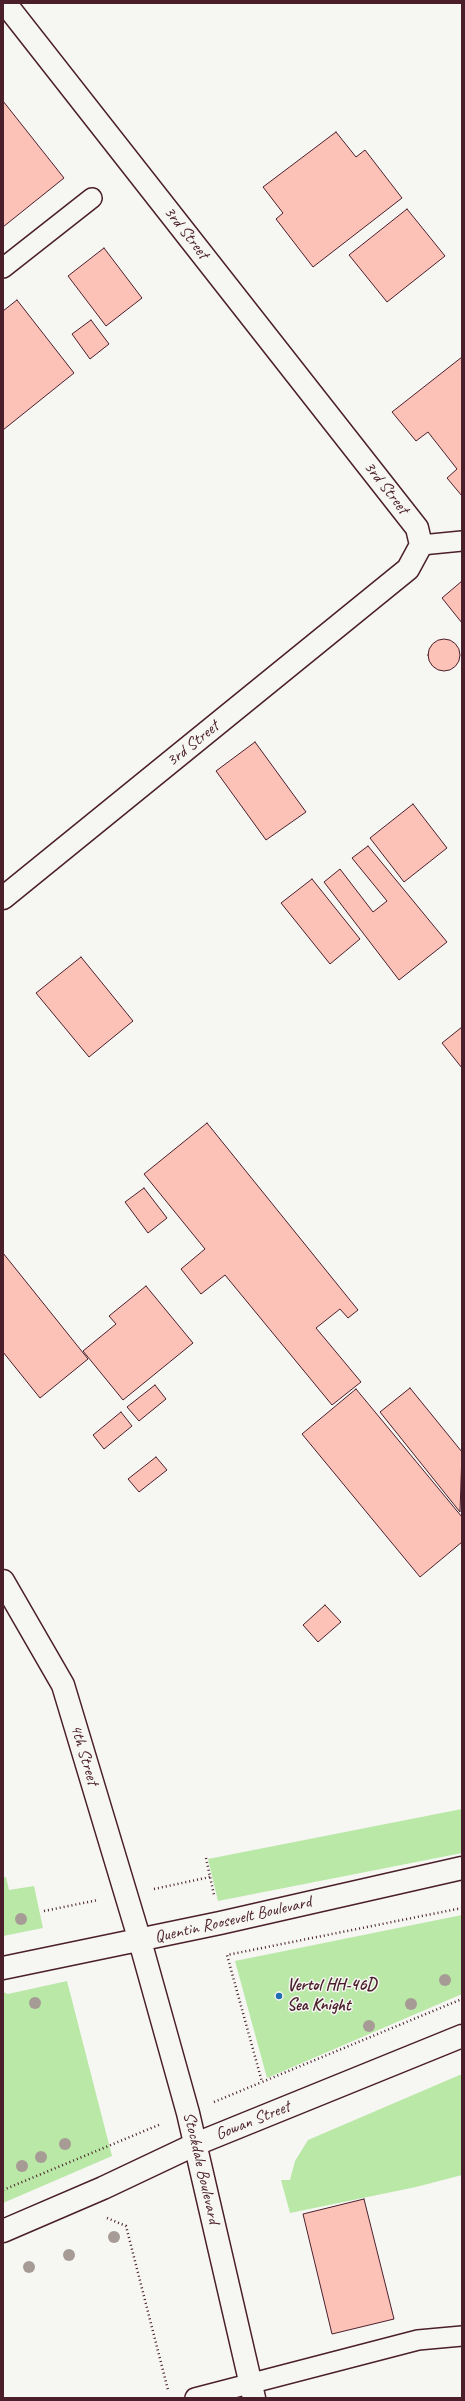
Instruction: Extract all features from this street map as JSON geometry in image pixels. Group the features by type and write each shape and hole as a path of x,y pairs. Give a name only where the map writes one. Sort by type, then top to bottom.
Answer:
{"street":[{"name":"3rd Street","path":"3,898 408,569 421,544 417,528 5,3"},
{"name":"4th Street","path":"3,1581 63,1685 140,1941"},
{"name":"Quentin Roosevelt Boulevard","path":"3,1968 140,1941 462,1868"},
{"name":"Stockdale Boulevard","path":"140,1941 196,2144 252,2390"},
{"name":"Gowan Street","path":"3,2231 103,2188 196,2144 462,2036"}],"lane":[{"path":"3,268 92,198"},
{"path":"421,544 462,541"},
{"path":"195,2398 252,2390 418,2340 462,2336"}],"path":[{"path":"462,1908 227,1955 262,2082 462,1999"},
{"path":"3,2190 87,2154"},
{"path":"103,2217 126,2226 171,2398"}],"green space":[{"path":"462,1809 462,1853 218,1901 208,1859"},
{"path":"6,1877 9,1890 34,1886 43,1928 3,1936 3,1878"},
{"path":"462,1915 462,1994 267,2078 235,1961"},
{"path":"67,1981 112,2156 3,2203 3,1992 8,1994"},
{"path":"462,2074 462,2175 416,2187 290,2213 281,2180 290,2180 295,2161 308,2140"}],"building":[{"path":"3,101 64,178 3,227"},
{"path":"336,132 356,157 365,150 402,198 313,267 276,219 283,213 263,187"},
{"path":"407,209 445,256 387,302 349,255"},
{"path":"104,248 142,298 106,326 68,276"},
{"path":"17,300 74,373 3,430 3,311"},
{"path":"91,320 109,344 90,359 72,334"},
{"path":"462,357 462,496 447,478 457,469 428,432 416,441 392,412"},
{"path":"462,581 462,623 442,598"},
{"path":"441,639 447,639 457,646 460,655 459,661 453,668 447,671 441,671 431,664 428,658 428,652 435,642"},
{"path":"255,742 306,812 266,840 216,771"},
{"path":"413,804 447,848 404,882 370,838"},
{"path":"368,846 447,942 399,980 324,882 340,869 373,912 387,901 352,858"},
{"path":"312,879 360,939 330,964 281,903"},
{"path":"81,957 133,1021 89,1057 36,993"},
{"path":"462,1027 462,1068 442,1043"},
{"path":"207,1123 358,1310 348,1318 340,1309 316,1328 361,1382 332,1405 225,1275 201,1294 181,1269 205,1249 144,1174"},
{"path":"144,1188 167,1218 148,1233 125,1202"},
{"path":"3,1253 88,1359 40,1398 3,1352"},
{"path":"146,1286 193,1343 123,1400 83,1351 116,1324 109,1316"},
{"path":"155,1385 166,1399 139,1421 127,1407"},
{"path":"410,1388 462,1452 460,1512 380,1412"},
{"path":"356,1389 462,1517 462,1542 420,1577 302,1434"},
{"path":"121,1412 132,1426 104,1449 93,1435"},
{"path":"156,1457 167,1470 139,1492 128,1479"},
{"path":"325,1605 341,1622 318,1642 303,1625"},
{"path":"364,2199 394,2319 332,2334 303,2214"}],"place":[{"name":"Vertol HH-46D Sea Knight","path":"279,1996"}]}
